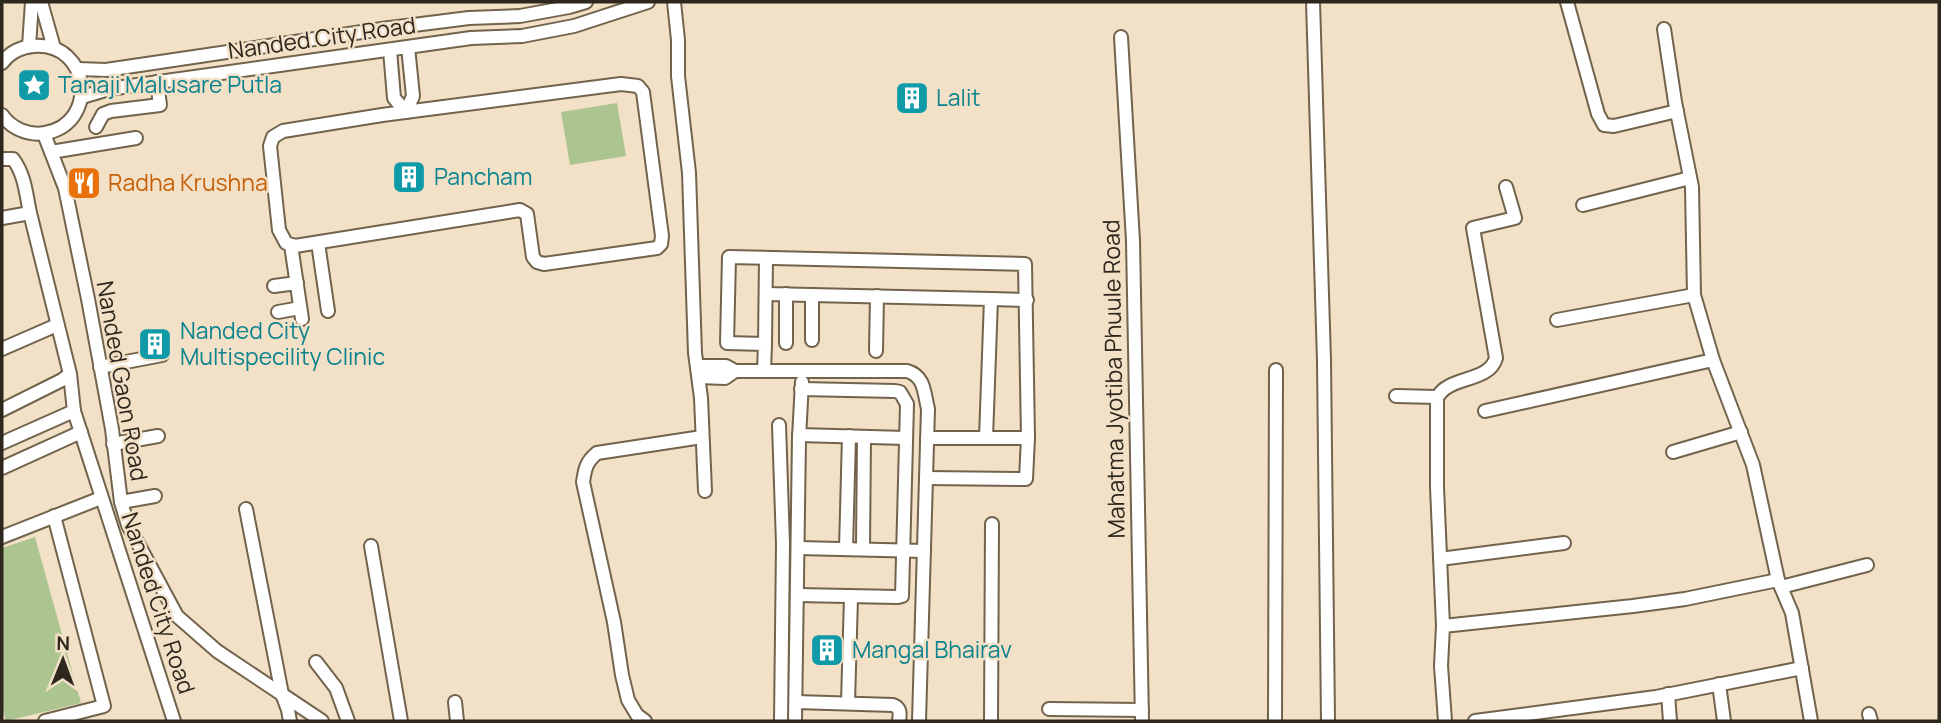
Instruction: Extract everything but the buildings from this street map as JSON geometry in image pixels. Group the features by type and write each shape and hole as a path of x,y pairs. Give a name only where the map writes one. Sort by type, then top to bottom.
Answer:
{"street":[{"path":"29,46 32,2"},
{"path":"41,2 54,48"},
{"name":"Nanded City Road","path":"78,69 106,69 469,18 520,16 586,2"},
{"name":"Nanded City Road","path":"82,97 109,89 471,38 522,36 574,26 648,2"},
{"path":"674,2 678,76 689,173 695,353 701,398 705,491"},
{"path":"1313,2 1325,360 1328,721"},
{"path":"1567,2 1598,114 1604,125 1614,126 1677,111"},
{"path":"1664,29 1692,187 1693,295 1713,360 1753,465 1779,583 1792,613 1811,721"},
{"name":"Mahatma Jyotiba Phuule Road","path":"1121,37 1133,241 1142,716"},
{"path":"2,63 18,49 45,45 70,58 78,69 82,83 82,97 77,110 69,121 58,129 44,134 30,133 17,129 2,115"},
{"path":"406,112 413,96 408,47"},
{"path":"390,50 394,98 406,112"},
{"path":"96,127 103,114 111,111 160,105 157,82"},
{"path":"621,84 638,86 643,92 661,244 657,248 544,264 533,257 527,214 520,210 318,243 295,246 285,243 279,230 270,146 273,137 283,131 406,112 621,84"},
{"name":"Nanded Gaon Road","path":"44,134 65,188 100,366 121,502 128,525 177,616 217,651 322,721"},
{"path":"51,152 136,138"},
{"name":"Nanded City Road","path":"2,159 13,159 24,182 69,374 68,414 81,432 174,721"},
{"path":"1583,205 1690,178"},
{"path":"1446,721 1441,666 1443,626 1437,397 1446,387 1485,372 1494,364 1496,358 1474,228 1514,218 1506,187"},
{"path":"2,218 30,214"},
{"path":"318,243 328,311"},
{"path":"278,312 301,314 291,245"},
{"path":"765,344 727,342 730,257 1025,264 1027,479 926,478"},
{"path":"765,371 766,258"},
{"path":"274,286 297,283"},
{"path":"766,294 1027,300"},
{"path":"786,294 786,343"},
{"path":"812,295 812,340"},
{"path":"1557,320 1693,295"},
{"path":"876,351 877,296"},
{"path":"986,438 991,299"},
{"path":"2,349 57,325"},
{"path":"100,366 162,355"},
{"path":"1485,411 1713,360"},
{"path":"698,372 726,366 735,371 907,371 915,373 921,379 928,410 919,721"},
{"path":"1275,721 1276,370"},
{"path":"796,721 802,371"},
{"path":"2,410 69,374"},
{"path":"797,595 902,596 906,438 906,404 900,392 801,389"},
{"path":"1396,397 1437,397"},
{"path":"2,443 68,414"},
{"path":"779,425 783,544 781,721"},
{"path":"2,468 81,432"},
{"path":"1673,452 1741,432"},
{"path":"799,435 906,438"},
{"path":"113,444 158,436"},
{"path":"846,549 849,436"},
{"path":"645,721 637,715 628,700 622,675 614,622 583,482 585,467 588,460 597,453 702,437"},
{"path":"863,549 864,437"},
{"path":"927,438 1028,438"},
{"path":"121,502 155,496"},
{"path":"2,537 101,498"},
{"path":"246,509 282,694 290,721"},
{"path":"45,721 93,715 104,706 54,516"},
{"path":"991,721 992,524"},
{"path":"1440,559 1564,543"},
{"path":"371,545 401,721"},
{"path":"797,548 924,551"},
{"path":"1443,626 1685,599 1867,565"},
{"path":"848,703 851,597"},
{"path":"316,662 336,688 348,721"},
{"path":"1482,720 1563,715 1802,668"},
{"path":"1719,684 1724,721"},
{"path":"1668,694 1670,721"},
{"path":"455,702 457,721"},
{"path":"796,702 896,706 900,711 899,721"},
{"path":"1049,709 1142,716"}],"green space":[{"path":"617,103 626,156 570,165 561,112"},
{"path":"35,537 81,703 6,721 2,706 2,548"}],"place":[{"name":"Tanaji Malusare Putla","path":"34,85"},
{"name":"Lalit","path":"912,98"},
{"name":"Pancham","path":"409,177"},
{"name":"Radha Krushna","path":"84,183"},
{"name":"Nanded City Multispecility Clinic","path":"155,344"},
{"name":"Mangal Bhairav","path":"827,650"}]}
